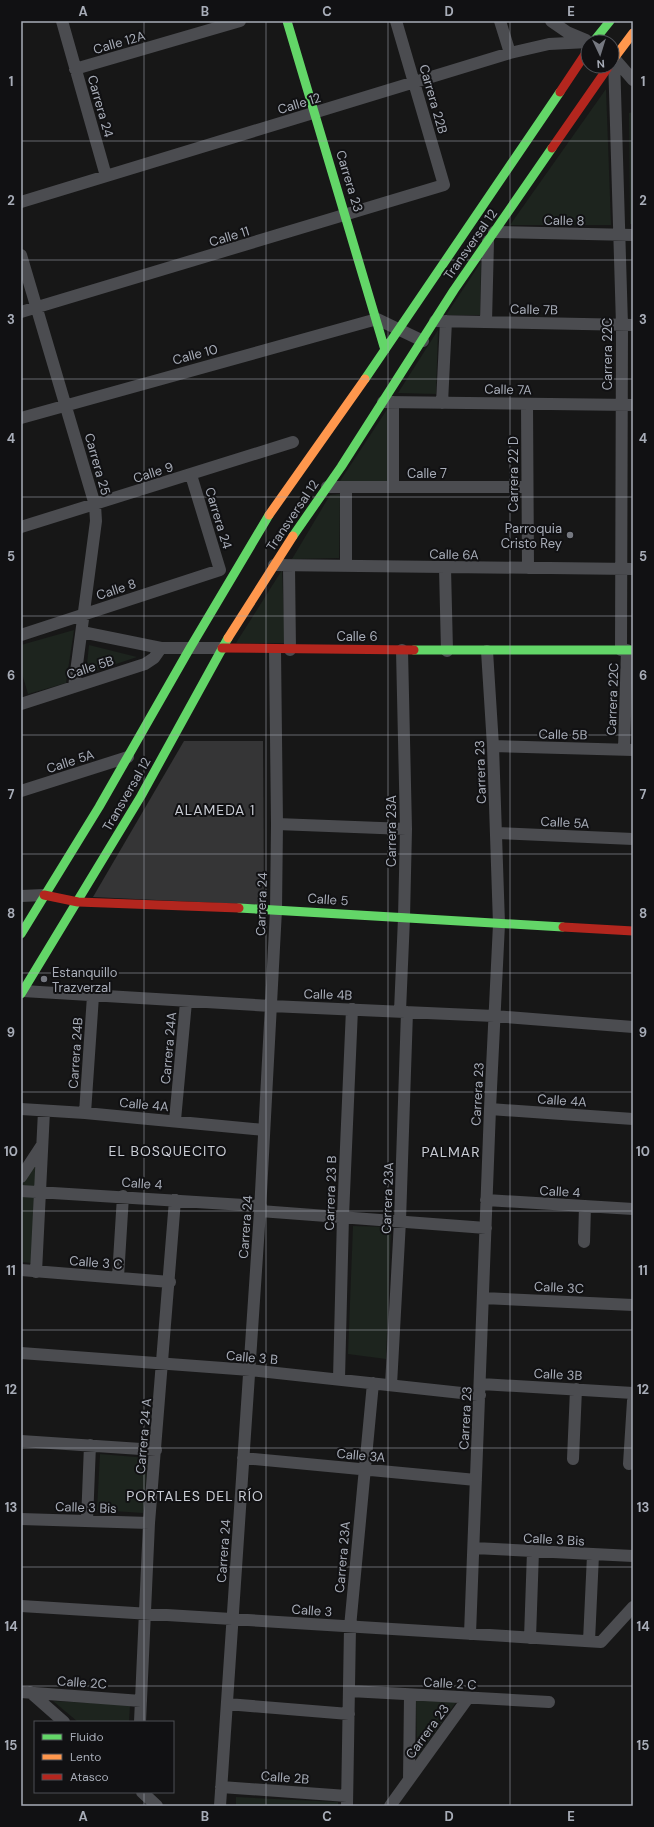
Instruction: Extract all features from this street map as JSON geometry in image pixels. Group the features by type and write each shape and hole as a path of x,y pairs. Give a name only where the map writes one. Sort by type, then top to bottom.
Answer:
{"main road":[{"name":"Carrera 23","path":"287,21 385,350"},
{"path":"598,34 610,21"},
{"name":"Transversal 12","path":"620,50 633,33"},
{"name":"Transversal 12","path":"21,934 99,807 190,648 268,517 400,330 580,62"},
{"name":"Transversal 12","path":"22,992 141,796 222,648 274,565 327,487 388,402 422,341 440,321 454,290 602,74"},
{"name":"Calle 6","path":"222,648 275,650 447,651 627,650"},
{"name":"Calle 5","path":"44,895 78,902 276,910 633,931"}],"street":[{"name":"Carrera 24","path":"62,21 106,176"},
{"name":"Calle 12A","path":"76,69 240,21"},
{"name":"Carrera 22B","path":"396,21 444,185"},
{"path":"500,21 510,53"},
{"path":"551,21 567,32 580,37"},
{"name":"Calle 12","path":"21,202 510,53 549,44 580,43"},
{"path":"620,68 633,80"},
{"name":"Carrera 22C","path":"613,74 620,235 627,325 627,650 629,749"},
{"name":"Calle 11","path":"21,312 346,216 444,185"},
{"name":"Calle 8","path":"491,236 633,235"},
{"path":"486,322 491,236"},
{"name":"Carrera 25","path":"21,256 95,505 96,521 85,614 74,687"},
{"path":"377,319 422,341"},
{"name":"Calle 10","path":"21,418 66,404 377,319"},
{"path":"440,321 442,402"},
{"name":"Calle 7B","path":"440,321 627,325"},
{"path":"388,402 393,487"},
{"name":"Calle 7A","path":"388,402 627,405"},
{"name":"Carrera 22 D","path":"527,404 528,568"},
{"name":"Calle 9","path":"21,527 293,442"},
{"name":"Carrera 24","path":"191,475 220,570"},
{"name":"Calle 7","path":"327,487 527,487"},
{"path":"346,487 346,566"},
{"name":"Calle 6A","path":"274,565 627,569"},
{"path":"289,566 290,650"},
{"path":"445,568 447,651"},
{"name":"Calle 8","path":"21,635 220,570"},
{"name":"Calle 6","path":"82,632 160,648 222,648"},
{"name":"Calle 5B","path":"21,704 146,664 154,658 160,648"},
{"name":"Carrera 24","path":"220,1806 250,1370 276,910 277,824 275,650"},
{"name":"Carrera 23A","path":"391,1385 400,1221 404,1012 406,829 402,650"},
{"name":"Carrera 23","path":"470,1634 486,1200 499,924 493,746 487,651"},
{"name":"Calle 5B","path":"493,746 629,749"},
{"name":"Calle 5A","path":"21,791 128,757"},
{"path":"277,824 406,829"},
{"name":"Calle 5A","path":"496,833 633,839"},
{"name":"Calle 5","path":"21,896 44,895"},
{"name":"Calle 4B","path":"22,992 186,1002 494,1016 633,1027"},
{"name":"Carrera 24B","path":"85,1113 93,996"},
{"name":"Carrera 24A","path":"175,1120 186,1002"},
{"name":"Carrera 23 B","path":"339,1379 343,1216 352,1009"},
{"name":"Calle 4A","path":"21,1109 175,1120 264,1130"},
{"name":"Calle 4A","path":"490,1109 633,1119"},
{"path":"36,1272 44,1110"},
{"path":"21,1177 43,1144"},
{"name":"Calle 4","path":"21,1191 175,1200 486,1228"},
{"path":"118,1277 123,1196"},
{"name":"Carrera 24 A","path":"140,1721 150,1523 170,1282 175,1200"},
{"name":"Calle 4","path":"486,1200 633,1209"},
{"path":"584,1242 585,1206"},
{"name":"Calle 3 C","path":"21,1270 170,1282"},
{"name":"Calle 3C","path":"483,1298 633,1305"},
{"name":"Calle 3 B","path":"21,1353 250,1370 391,1385 480,1389"},
{"name":"Carrera 23A","path":"347,1801 350,1627 373,1382"},
{"name":"Calle 3B","path":"480,1389 576,1389 633,1393"},
{"path":"573,1459 576,1389"},
{"path":"629,1464 633,1401"},
{"path":"21,1441 156,1450"},
{"path":"87,1521 90,1446"},
{"name":"Calle 3A","path":"243,1458 476,1480"},
{"name":"Calle 3 Bis","path":"21,1519 150,1523"},
{"name":"Calle 3 Bis","path":"474,1548 633,1556"},
{"path":"530,1638 533,1551"},
{"path":"593,1555 595,1641"},
{"name":"Calle 3","path":"21,1606 145,1612 350,1627 595,1641"},
{"path":"595,1641 633,1607"},
{"path":"26,1692 63,1721"},
{"name":"Calle 2C","path":"26,1692 141,1701"},
{"name":"Calle 2 C","path":"350,1692 548,1702"},
{"name":"Carrera 23","path":"409,1780 413,1695"},
{"name":"Carrera 23","path":"390,1806 468,1698"},
{"path":"227,1704 349,1714"},
{"name":"Calle 2B","path":"221,1787 347,1801"},
{"path":"143,1793 157,1806"}],"shaded area":[{"path":"606,89 611,225 510,225"},
{"path":"633,112 633,224 630,224 629,113"},
{"path":"481,262 480,315 446,315"},
{"path":"438,330 436,394 398,393"},
{"path":"388,408 387,481 340,481"},
{"path":"340,494 339,558 292,559 330,495"},
{"path":"282,570 285,643 236,643"},
{"path":"74,630 66,683 28,694 21,670 21,645"},
{"path":"89,645 137,657 86,674"},
{"path":"37,1158 35,1187 22,1185"},
{"path":"21,1197 34,1197 32,1263 21,1262"},
{"path":"353,1226 391,1227 386,1359 348,1354"},
{"path":"100,1454 148,1458 143,1513 97,1510"},
{"path":"416,1700 457,1701 417,1758"},
{"path":"53,1701 130,1705 129,1721 77,1721"},
{"path":"236,1797 338,1802 338,1806 236,1806"}],"building":[{"path":"184,741 263,741 264,905 93,897"}],"traffic: fast":[{"path":"287,21 385,350"},
{"path":"599,34 610,21"},
{"path":"365,379 560,92"},
{"path":"293,536 341,467 454,290 552,148"},
{"path":"21,934 99,807 190,648 269,515"},
{"path":"21,994 141,796 228,638"},
{"path":"414,650 633,650"},
{"path":"239,908 563,927"}],"traffic: slow":[{"path":"620,50 633,33"},
{"path":"269,515 365,379"},
{"path":"228,638 293,536"}],"traffic: jam":[{"path":"560,92 580,62"},
{"path":"552,148 603,74"},
{"path":"222,648 414,650"},
{"path":"44,895 78,902 239,908"},
{"path":"563,927 633,931"}],"place":[{"name":"Parroquia Cristo Rey","path":"570,535"},
{"name":"Estanquillo Trazverzal","path":"44,979"}],"district":[{"name":"ALAMEDA 1","path":"215,810"},
{"name":"EL BOSQUECITO","path":"168,1151"},
{"name":"PALMAR","path":"451,1152"},
{"name":"PORTALES DEL RÍO","path":"195,1496"}]}
